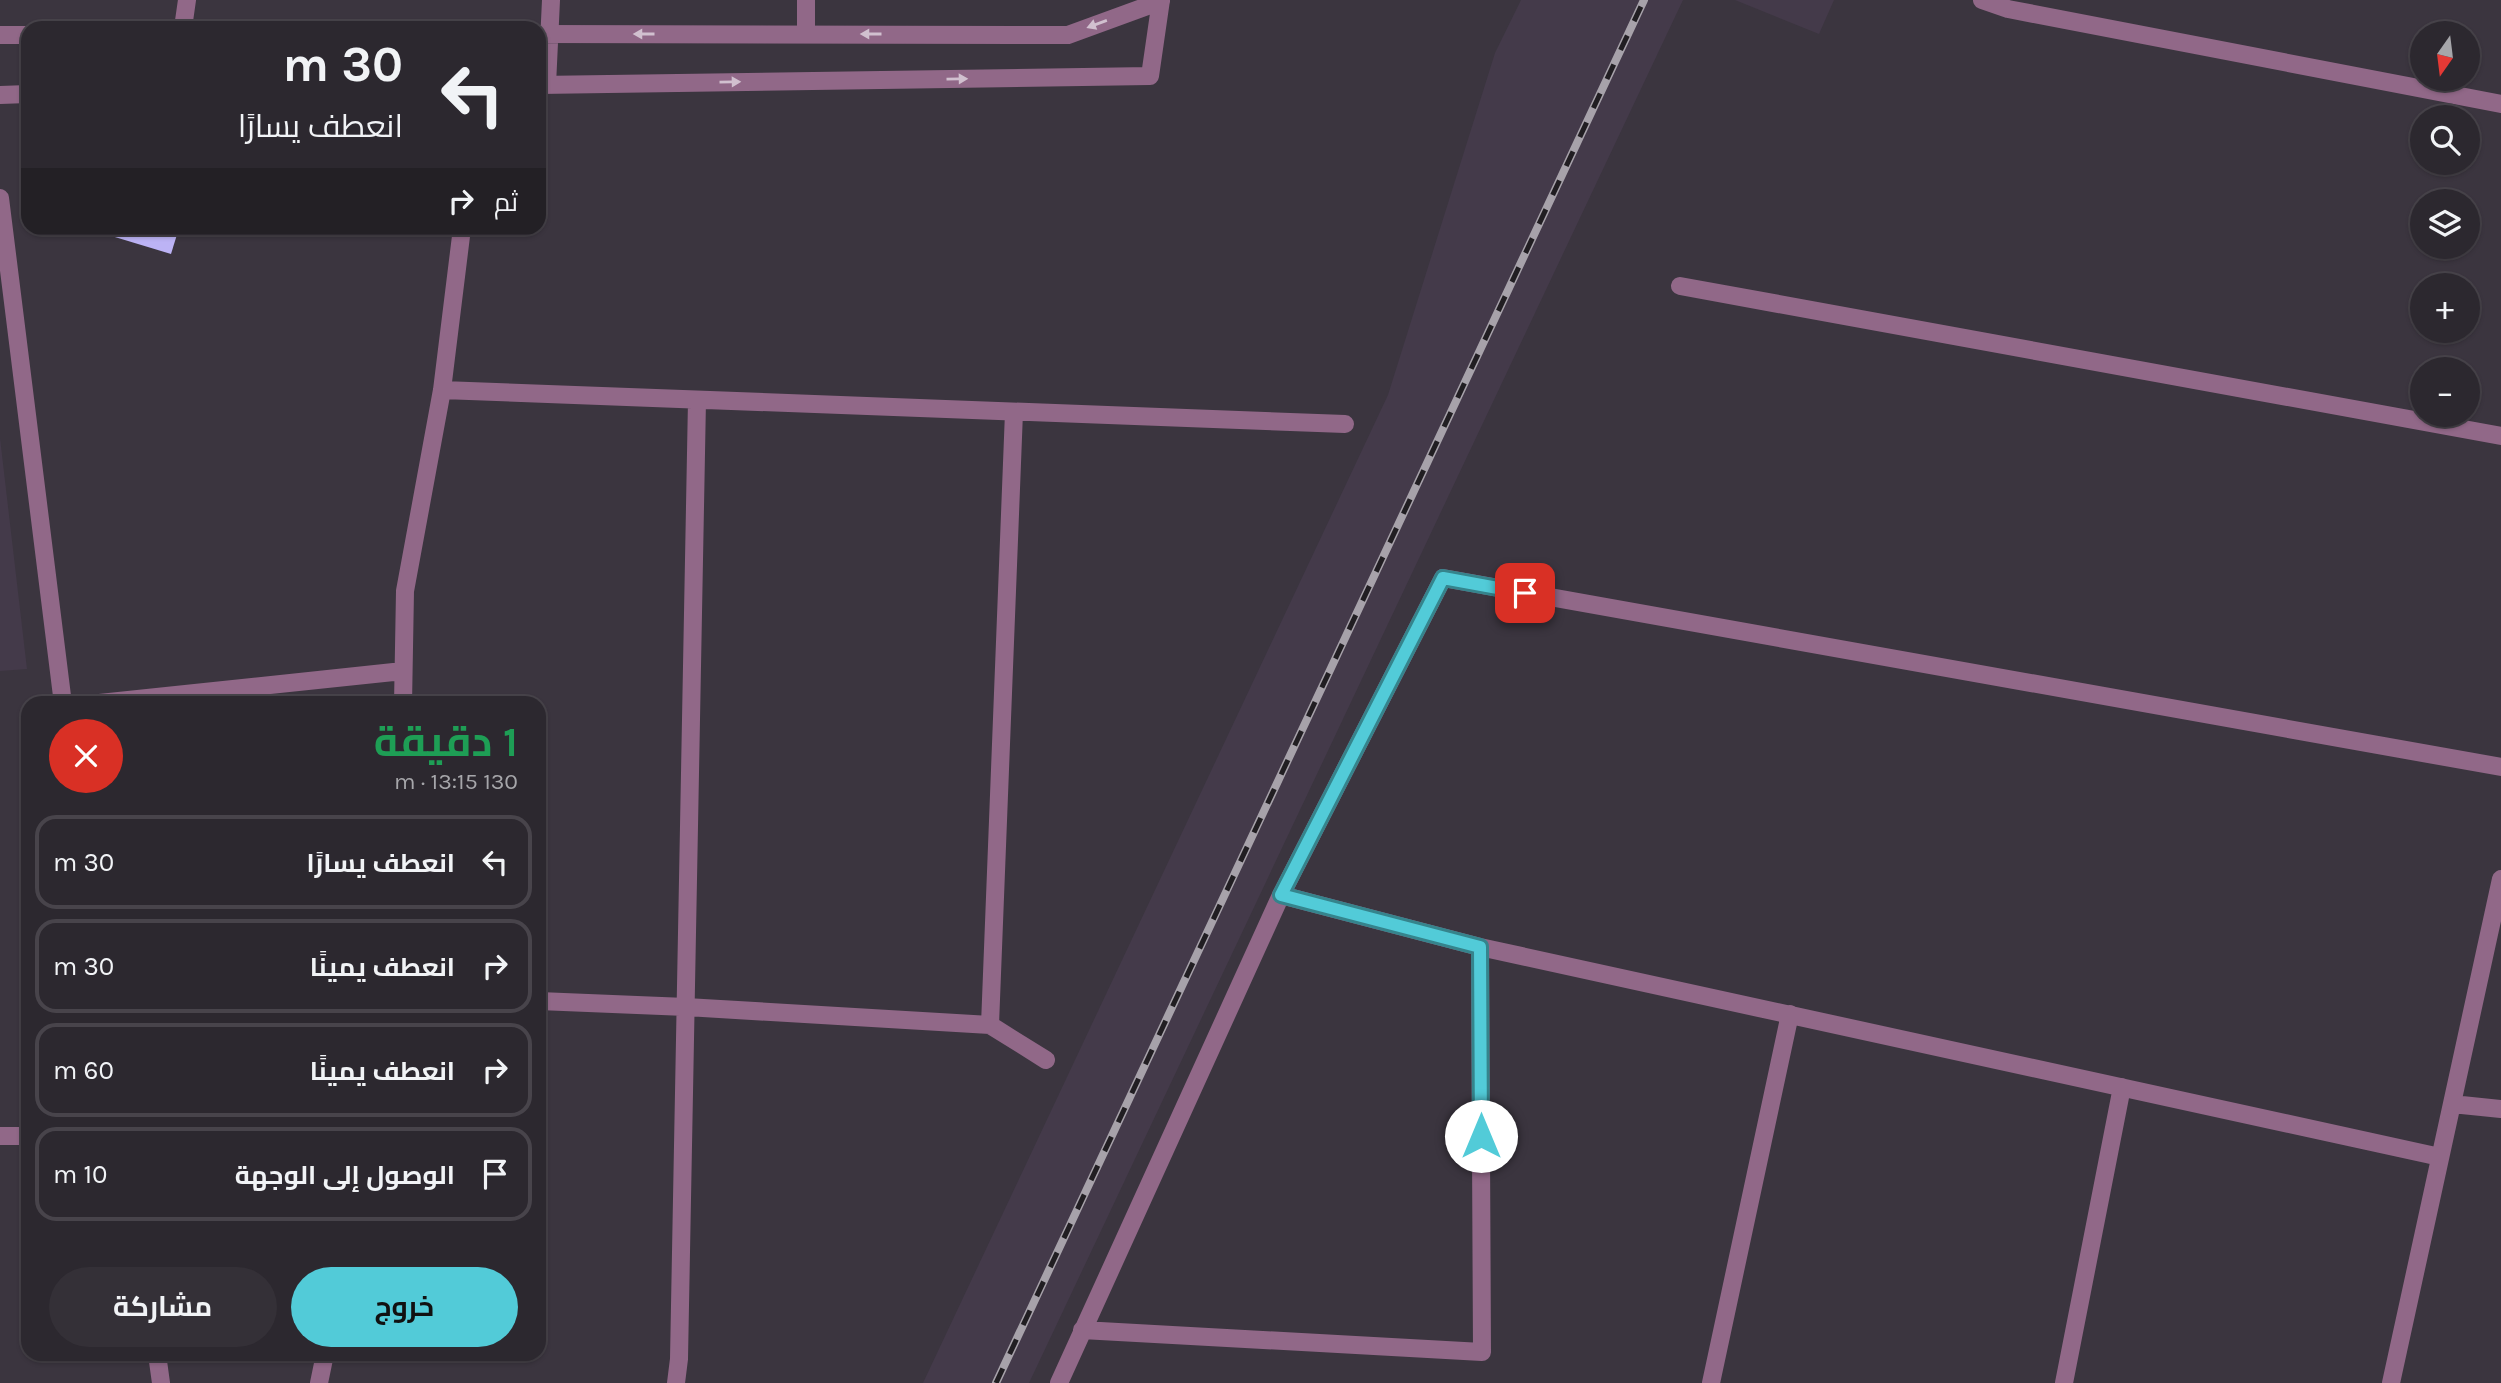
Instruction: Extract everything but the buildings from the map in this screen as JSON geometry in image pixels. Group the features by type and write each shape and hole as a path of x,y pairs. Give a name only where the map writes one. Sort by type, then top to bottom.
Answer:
{"street":[{"path":"184,21 187,0"},
{"path":"546,24 551,0"},
{"path":"806,0 806,34"},
{"path":"1982,0 2008,9 2501,104"},
{"path":"546,34 1068,35 1161,1 1150,76 546,85"},
{"path":"0,35 21,35"},
{"path":"0,94 21,94"},
{"path":"0,198 62,696"},
{"path":"403,696 405,591 442,390 461,235"},
{"path":"1680,286 2501,436"},
{"path":"442,390 1345,424"},
{"path":"676,1383 679,1359 687,1007 696,400"},
{"path":"990,1025 1014,412"},
{"path":"1059,1383 1281,895 1443,578 2501,767"},
{"path":"166,696 404,671"},
{"path":"2391,1383 2501,880"},
{"path":"1281,895 1480,947 2440,1157"},
{"path":"1082,1330 1482,1352 1480,947"},
{"path":"546,1001 990,1025 1046,1060"},
{"path":"1711,1383 1790,1014"},
{"path":"2064,1383 2122,1087"},
{"path":"2452,1104 2501,1109"},
{"path":"0,1136 21,1136"},
{"path":"158,1361 161,1383"},
{"path":"319,1383 323,1361"}],"shaded area":[{"path":"1521,0 1683,0 1029,1383 923,1383 1388,395 1495,53"},
{"path":"1735,0 1834,0 1819,34"},
{"path":"0,438 27,669 0,671"}],"railway":[{"path":"996,1383 1644,0"}],"route":[{"path":"1481,1136 1480,947 1281,895 1443,578 1525,593"}]}
